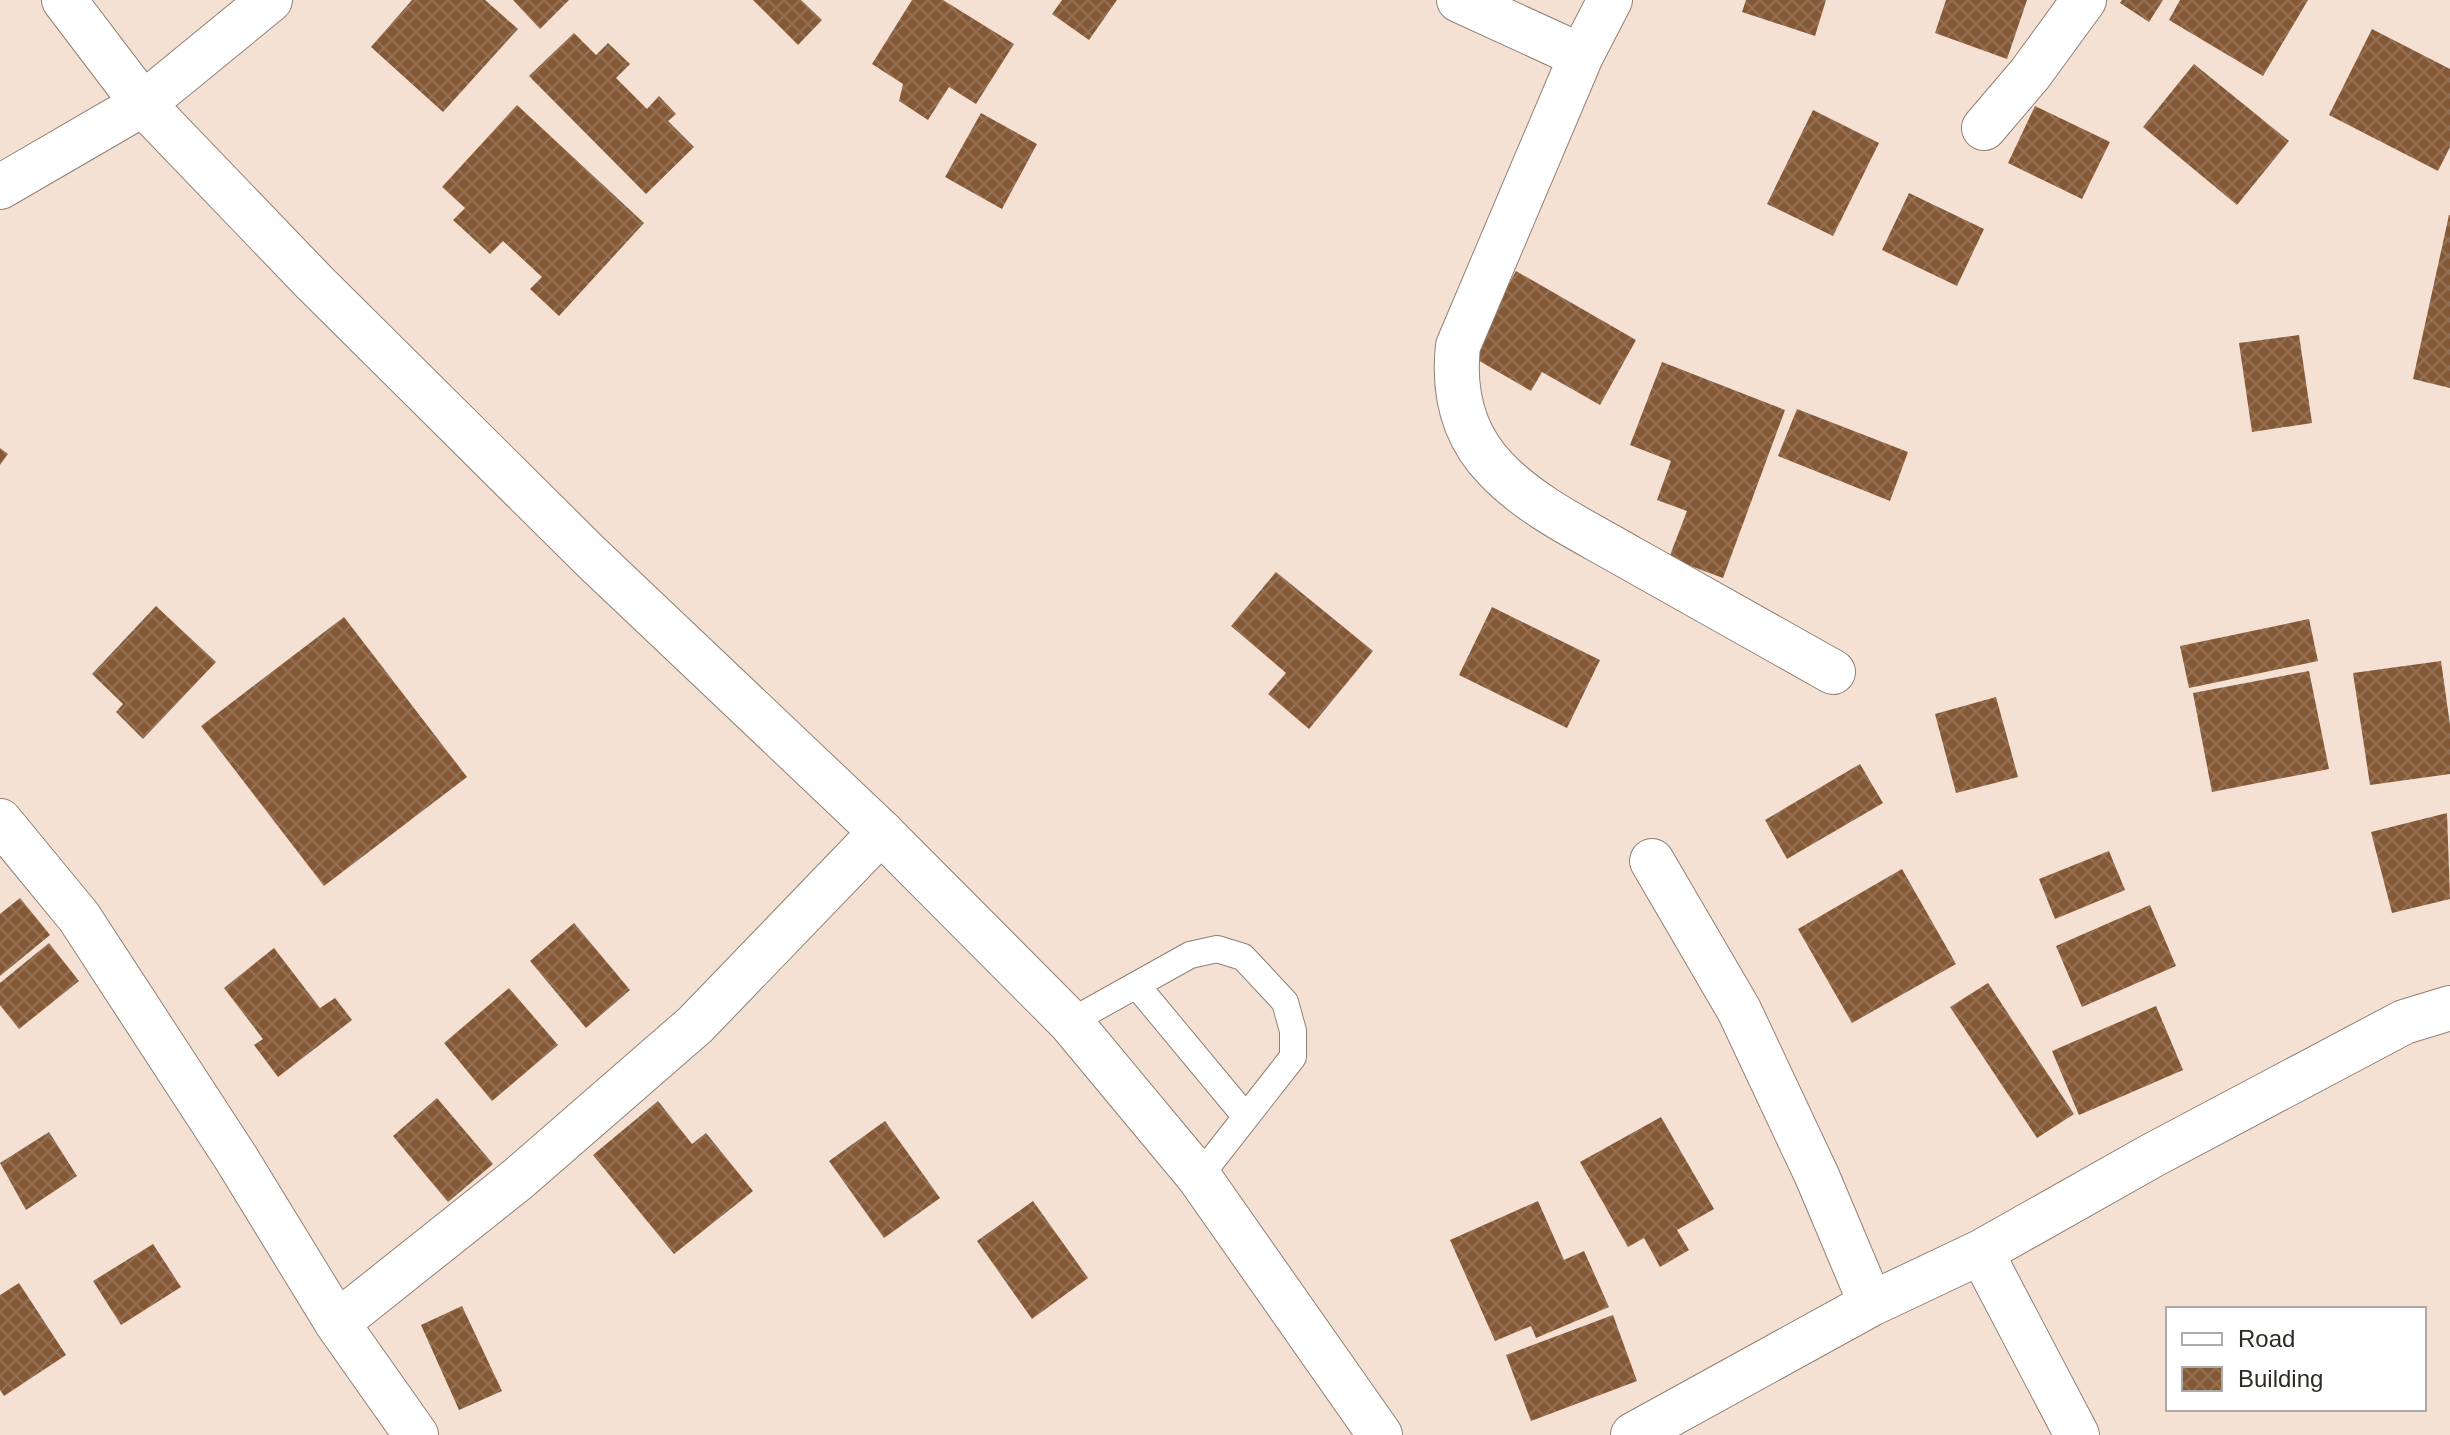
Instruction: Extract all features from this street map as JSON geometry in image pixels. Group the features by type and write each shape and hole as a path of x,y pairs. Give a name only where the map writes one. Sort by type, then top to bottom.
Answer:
{"street":[{"path":"64,0 143,104 314,282 590,556 881,832 1070,1022 1199,1177 1380,1435"},
{"path":"0,187 143,104 270,0"},
{"path":"1459,0 1581,56"},
{"path":"1610,0 1581,56 1458,346 1455,374 1460,410 1473,437 1495,469 1546,510 1833,672"},
{"path":"1984,128 2030,74 2084,0"},
{"path":"0,821 79,917 236,1158 337,1323 416,1435"},
{"path":"337,1323 518,1179 695,1025 881,832"},
{"path":"1652,861 1739,1010 1817,1176 1871,1304"},
{"path":"1633,1435 1871,1304 1981,1252 2153,1155 2404,1022 2450,1008"},
{"path":"1981,1252 2077,1435"}],"lane":[{"path":"1070,1022 1138,987 1190,955 1217,949 1243,957 1285,1002 1293,1031 1293,1057 1199,1177"},
{"path":"1138,987 1246,1117"}],"building":[{"path":"412,0 485,0 518,29 443,112 371,47"},
{"path":"513,0 569,0 540,29"},
{"path":"753,0 801,0 822,20 798,45"},
{"path":"912,0 943,0 1014,44 976,104 949,87 928,120 899,101 903,84 872,64"},
{"path":"1062,0 1117,0 1089,40 1052,14"},
{"path":"1746,0 1826,0 1815,36 1742,12"},
{"path":"1946,0 2027,0 2007,59 1935,33"},
{"path":"2122,0 2163,0 2149,22 2120,3"},
{"path":"2180,0 2308,0 2263,76 2169,20"},
{"path":"2372,29 2450,69 2450,147 2438,171 2329,115"},
{"path":"574,33 596,55 608,43 630,64 616,78 647,109 659,96 676,114 668,121 694,147 646,194 529,76"},
{"path":"2194,64 2289,141 2237,205 2143,127"},
{"path":"517,105 644,223 559,316 530,289 542,277 503,241 490,254 453,220 465,208 442,187"},
{"path":"2035,106 2110,142 2082,199 2008,163"},
{"path":"1813,110 1879,143 1833,236 1767,204"},
{"path":"981,113 1037,144 1002,209 945,177"},
{"path":"1909,193 1984,229 1957,286 1882,250"},
{"path":"2450,215 2450,388 2413,379"},
{"path":"1516,271 1636,340 1600,405 1542,372 1531,391 1469,355"},
{"path":"2299,335 2312,423 2252,432 2239,343"},
{"path":"1662,362 1785,410 1723,578 1669,558 1687,511 1657,500 1671,461 1630,445"},
{"path":"1797,409 1908,452 1890,501 1778,456"},
{"path":"0,448 8,454 0,465"},
{"path":"1276,572 1373,651 1309,729 1268,694 1286,673 1231,626"},
{"path":"156,606 216,662 143,739 116,712 123,704 92,674"},
{"path":"1492,607 1600,660 1567,728 1459,675"},
{"path":"344,617 467,777 324,886 201,726"},
{"path":"2309,619 2318,661 2189,688 2180,646"},
{"path":"2441,661 2450,725 2450,774 2370,785 2353,673"},
{"path":"2309,671 2329,769 2212,792 2193,693"},
{"path":"1996,697 2018,777 1956,793 1935,714"},
{"path":"1860,764 1883,803 1787,859 1765,820"},
{"path":"2447,813 2450,899 2392,913 2371,832"},
{"path":"2109,851 2125,890 2055,919 2039,879"},
{"path":"1902,869 1956,964 1852,1023 1798,929"},
{"path":"20,898 50,935 0,976 0,914"},
{"path":"2150,905 2176,966 2082,1007 2056,946"},
{"path":"574,923 630,990 586,1028 530,961"},
{"path":"49,943 79,981 19,1029 0,1005 0,983"},
{"path":"274,948 320,1008 335,998 352,1020 278,1077 254,1045 263,1039 224,988"},
{"path":"1988,983 2074,1114 2037,1138 1950,1007"},
{"path":"509,988 558,1045 492,1101 444,1043"},
{"path":"2156,1006 2183,1070 2079,1115 2052,1051"},
{"path":"437,1098 493,1164 448,1202 393,1136"},
{"path":"658,1101 692,1144 706,1133 753,1191 674,1254 593,1155"},
{"path":"1661,1117 1714,1209 1677,1230 1689,1250 1660,1267 1644,1238 1628,1247 1580,1162"},
{"path":"885,1121 940,1198 884,1238 829,1161"},
{"path":"49,1132 77,1176 26,1210 0,1163"},
{"path":"1033,1201 1088,1278 1032,1319 977,1241"},
{"path":"1538,1201 1564,1260 1584,1251 1609,1307 1536,1338 1531,1326 1495,1341 1450,1240"},
{"path":"153,1244 181,1287 121,1325 93,1281"},
{"path":"19,1283 66,1355 4,1396 0,1390 0,1295"},
{"path":"462,1306 502,1391 459,1410 421,1325"},
{"path":"1613,1315 1637,1381 1531,1421 1506,1355"}]}
